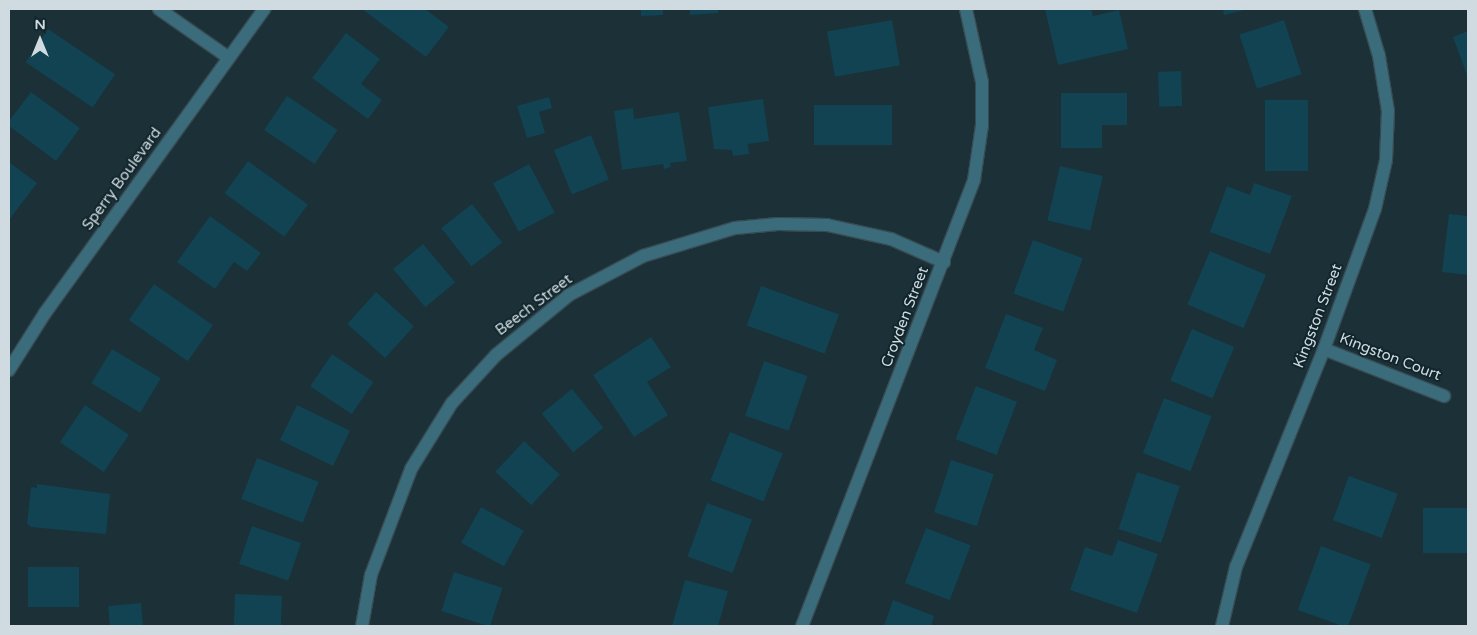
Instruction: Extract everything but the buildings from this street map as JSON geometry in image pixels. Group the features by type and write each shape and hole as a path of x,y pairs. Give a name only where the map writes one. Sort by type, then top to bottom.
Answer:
{"street":[{"path":"159,9 229,58"},
{"name":"Sperry Boulevard","path":"9,370 45,313 264,9"},
{"name":"Croyden Street","path":"802,626 944,262 974,180 982,125 982,82 966,9"},
{"name":"Kingston Street","path":"1222,626 1236,567 1324,349 1375,209 1386,160 1388,111 1379,56 1365,9"},
{"name":"Beech Street","path":"362,626 371,575 411,469 452,404 496,355 570,295 643,256 735,228 778,224 827,226 891,239 944,262"},
{"name":"Kingston Court","path":"1324,349 1444,396"}]}
